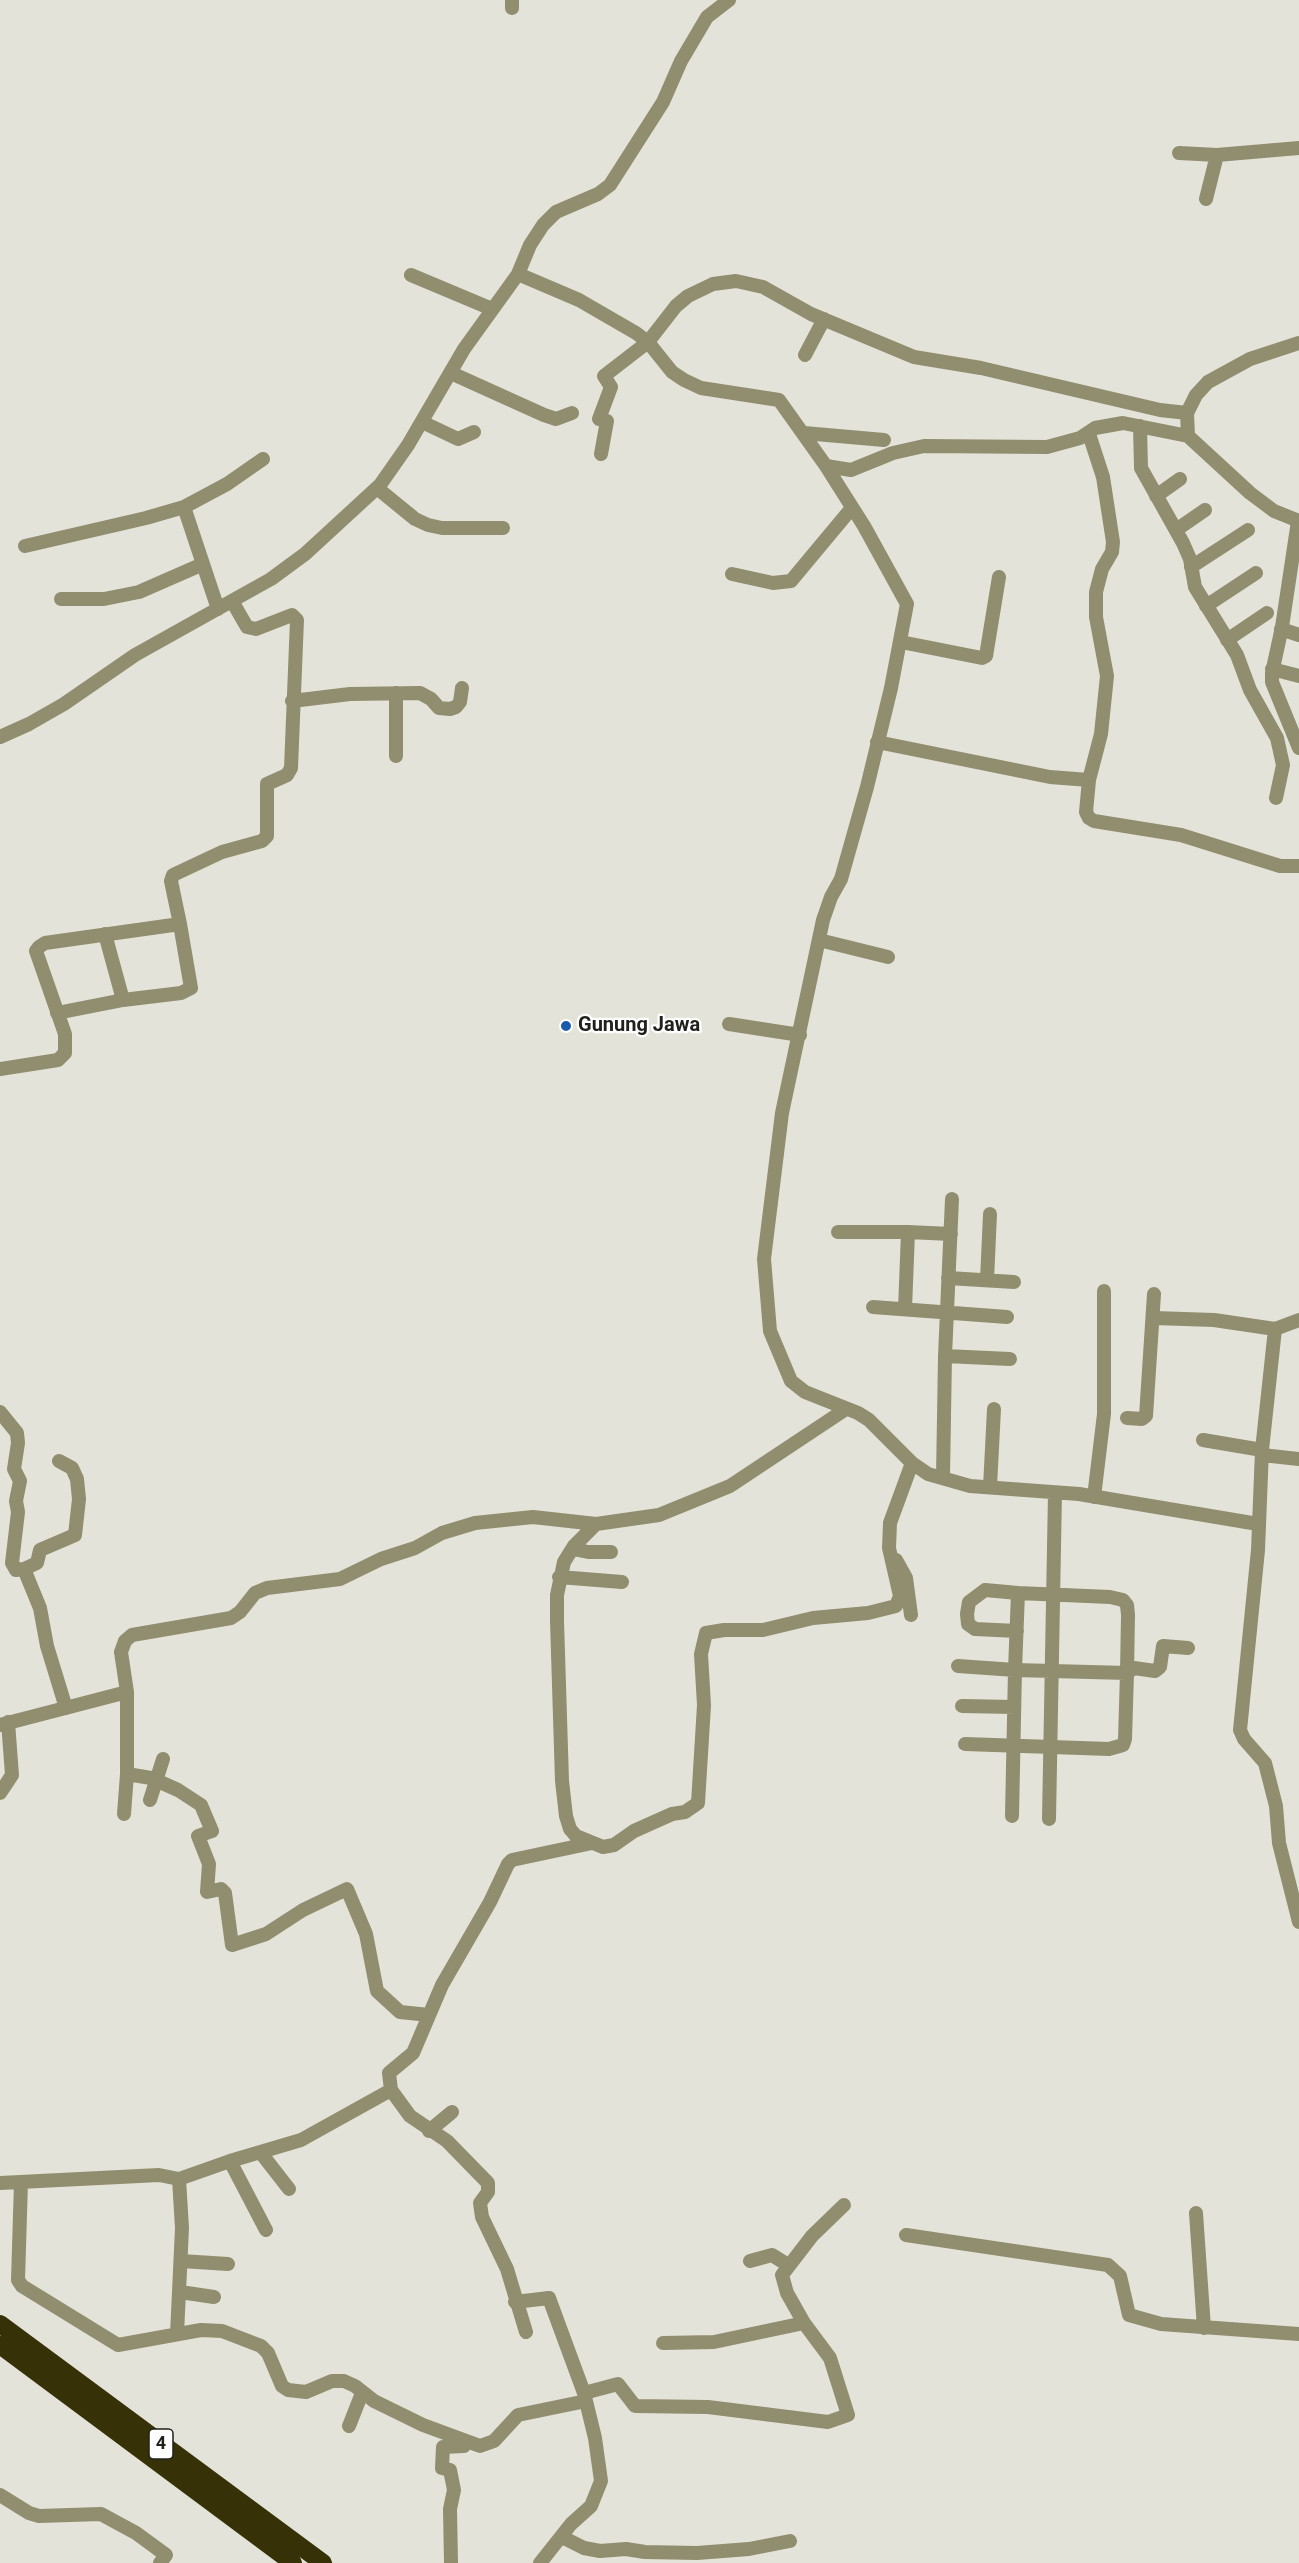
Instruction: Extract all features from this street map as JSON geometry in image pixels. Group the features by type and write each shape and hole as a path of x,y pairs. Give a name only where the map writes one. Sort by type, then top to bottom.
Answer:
{"highway":[{"name":"4","path":"0,2324 323,2563"},
{"name":"4","path":"0,2345 293,2563"}],"street":[{"path":"0,737 64,704 135,655 271,579 305,554 377,488 422,422 492,309 518,274 534,238 556,212 598,194 610,184 658,111 681,61 707,17 729,0"},
{"path":"1179,153 1216,155 1299,148"},
{"path":"1206,199 1216,155"},
{"path":"518,274 579,300 648,342 672,372 700,388 778,400 826,466 904,595 907,614 901,642 841,879 831,897 819,940 782,1113 764,1259 770,1331 791,1381 805,1392 869,1420 912,1463 928,1474 970,1486 1094,1497 1258,1524"},
{"path":"411,275 492,309"},
{"path":"601,454 607,421 599,419 611,387 604,376 648,342 676,306 700,288 724,283 749,282 824,319 914,357 981,368 1160,410 1187,413"},
{"path":"805,355 824,319"},
{"path":"1188,436 1187,413 1196,395 1208,382 1250,359 1299,343"},
{"path":"451,373 556,419 572,413"},
{"path":"422,422 458,439 474,432"},
{"path":"826,466 850,470 893,453 924,446 1047,447 1089,434 1095,428 1123,423 1188,436 1250,493 1274,511 1298,521 1296,552 1272,669 1272,682 1299,748"},
{"path":"1140,426 1141,468 1176,531 1191,567 1195,587 1237,655 1250,690 1277,738 1283,765 1276,798"},
{"path":"804,433 884,440"},
{"path":"1089,434 1103,477 1113,542 1112,552 1102,569 1096,592 1096,617 1107,676 1101,735 1089,780 1086,812 1094,821 1181,835 1280,866 1299,866"},
{"path":"25,546 184,507 226,484 263,459"},
{"path":"1156,496 1180,479"},
{"path":"377,488 415,519 428,525 441,528 503,528"},
{"path":"184,507 218,609"},
{"path":"732,574 773,584 791,581 851,509"},
{"path":"1176,531 1205,510"},
{"path":"1191,567 1248,530"},
{"path":"61,599 104,599 139,592 203,564"},
{"path":"1206,606 1256,573"},
{"path":"901,642 986,656 999,577"},
{"path":"57,1012 123,1000 182,993 191,988 171,882 173,875 222,852 262,841 267,836 267,784 288,775 291,768 297,620 292,615 256,629 247,627 232,601"},
{"path":"1227,640 1267,613"},
{"path":"1281,629 1299,635"},
{"path":"1272,669 1299,676"},
{"path":"292,701 420,693 438,708 450,709 456,707 460,702 462,688"},
{"path":"396,693 396,756"},
{"path":"1285,713 1299,716"},
{"path":"877,742 1050,777 1089,780"},
{"path":"0,1069 57,1060 65,1053 64,1034 36,951 39,947 45,943 180,924"},
{"path":"105,934 123,1000"},
{"path":"819,940 888,957"},
{"path":"729,1024 800,1035"},
{"path":"943,1477 945,1356 952,1199"},
{"path":"987,1280 990,1214"},
{"path":"838,1232 951,1234"},
{"path":"905,1309 908,1232"},
{"path":"948,1278 1014,1282"},
{"path":"1094,1497 1104,1414 1104,1291"},
{"path":"1127,1418 1142,1419 1146,1416 1154,1294"},
{"path":"873,1307 1007,1317"},
{"path":"1154,1318 1214,1320 1275,1329 1299,1320"},
{"path":"1275,1329 1262,1453 1258,1550 1240,1730 1244,1739 1265,1762 1276,1806 1279,1843 1299,1922"},
{"path":"945,1356 1010,1359"},
{"path":"124,1814 127,1774 127,1692 122,1652 125,1641 132,1635 231,1618 240,1612 255,1593 267,1588 340,1579 381,1559 415,1548 442,1533 475,1523 533,1517 596,1524 658,1515 730,1486 846,1409"},
{"path":"990,1487 994,1409"},
{"path":"0,1412 17,1433 18,1443 14,1469 20,1481 16,1501 18,1512 12,1563 16,1570 37,1563 39,1550 75,1535 79,1499 78,1479 72,1468 59,1461"},
{"path":"1203,1440 1299,1459"},
{"path":"596,1524 564,1562 559,1577 557,1621 561,1761 566,1816 570,1829 603,1847 614,1845 634,1831 672,1814 685,1812 699,1803 704,1705 701,1654 706,1633 763,1629 813,1618 868,1613 896,1606 900,1596 889,1548 890,1523 912,1463"},
{"path":"1049,1819 1055,1493"},
{"path":"889,1548 906,1578 911,1615"},
{"path":"573,1549 588,1552 611,1552"},
{"path":"24,1569 40,1608 47,1646 66,1708"},
{"path":"559,1577 622,1582"},
{"path":"965,1744 1109,1749 1123,1745 1128,1615 1127,1605 1123,1600 985,1590 969,1602 968,1624 975,1629 1017,1631"},
{"path":"1012,1816 1018,1593"},
{"path":"958,1666 1127,1673 1134,1668 1159,1670 1163,1646 1188,1648"},
{"path":"0,1793 12,1775 4,1724 127,1692"},
{"path":"962,1706 1014,1707"},
{"path":"150,1800 163,1760"},
{"path":"127,1774 158,1781 178,1790 201,1805 212,1831 198,1836 209,1864 207,1892 221,1889 225,1893 232,1945 266,1934 303,1910 346,1889 366,1934 377,1990 400,2012 429,2014"},
{"path":"526,2332 515,2302 507,2269 482,2217 480,2203 488,2192 488,2183 453,2147 411,2116 391,2090 389,2073 413,2053 442,1985 490,1902 508,1864 512,1860 592,1843"},
{"path":"0,2183 159,2175 179,2179 301,2140 391,2090"},
{"path":"429,2130 452,2112"},
{"path":"261,2153 289,2189"},
{"path":"230,2161 266,2230"},
{"path":"177,2334 181,2261 179,2179"},
{"path":"21,2181 16,2273 22,2286 118,2345 201,2330 222,2331 252,2341 268,2353 282,2386 288,2390 306,2392 332,2381 344,2381 423,2425 469,2443 488,2445 518,2415 585,2397 618,2384 624,2390 630,2404 635,2406 708,2407 836,2421 848,2415 830,2358 804,2323 787,2293 782,2275 812,2236 844,2205"},
{"path":"1196,2213 1204,2328"},
{"path":"906,2235 1108,2265 1120,2276 1129,2315 1161,2324 1299,2334"},
{"path":"750,2261 772,2255 788,2265"},
{"path":"181,2261 228,2264"},
{"path":"180,2292 214,2297"},
{"path":"515,2302 549,2298 585,2397 601,2481 591,2506 540,2563"},
{"path":"663,2343 714,2342 804,2323"},
{"path":"349,2427 362,2393"},
{"path":"451,2563 450,2528 454,2490 450,2470 442,2468 443,2447 464,2446 469,2443"},
{"path":"0,2495 22,2509 39,2516 101,2514 136,2533 168,2560"},
{"path":"562,2537 584,2548 600,2551 626,2549 645,2552 749,2549 790,2541"}],"place":[{"name":"Gunung Jawa","path":"566,1026"}]}
